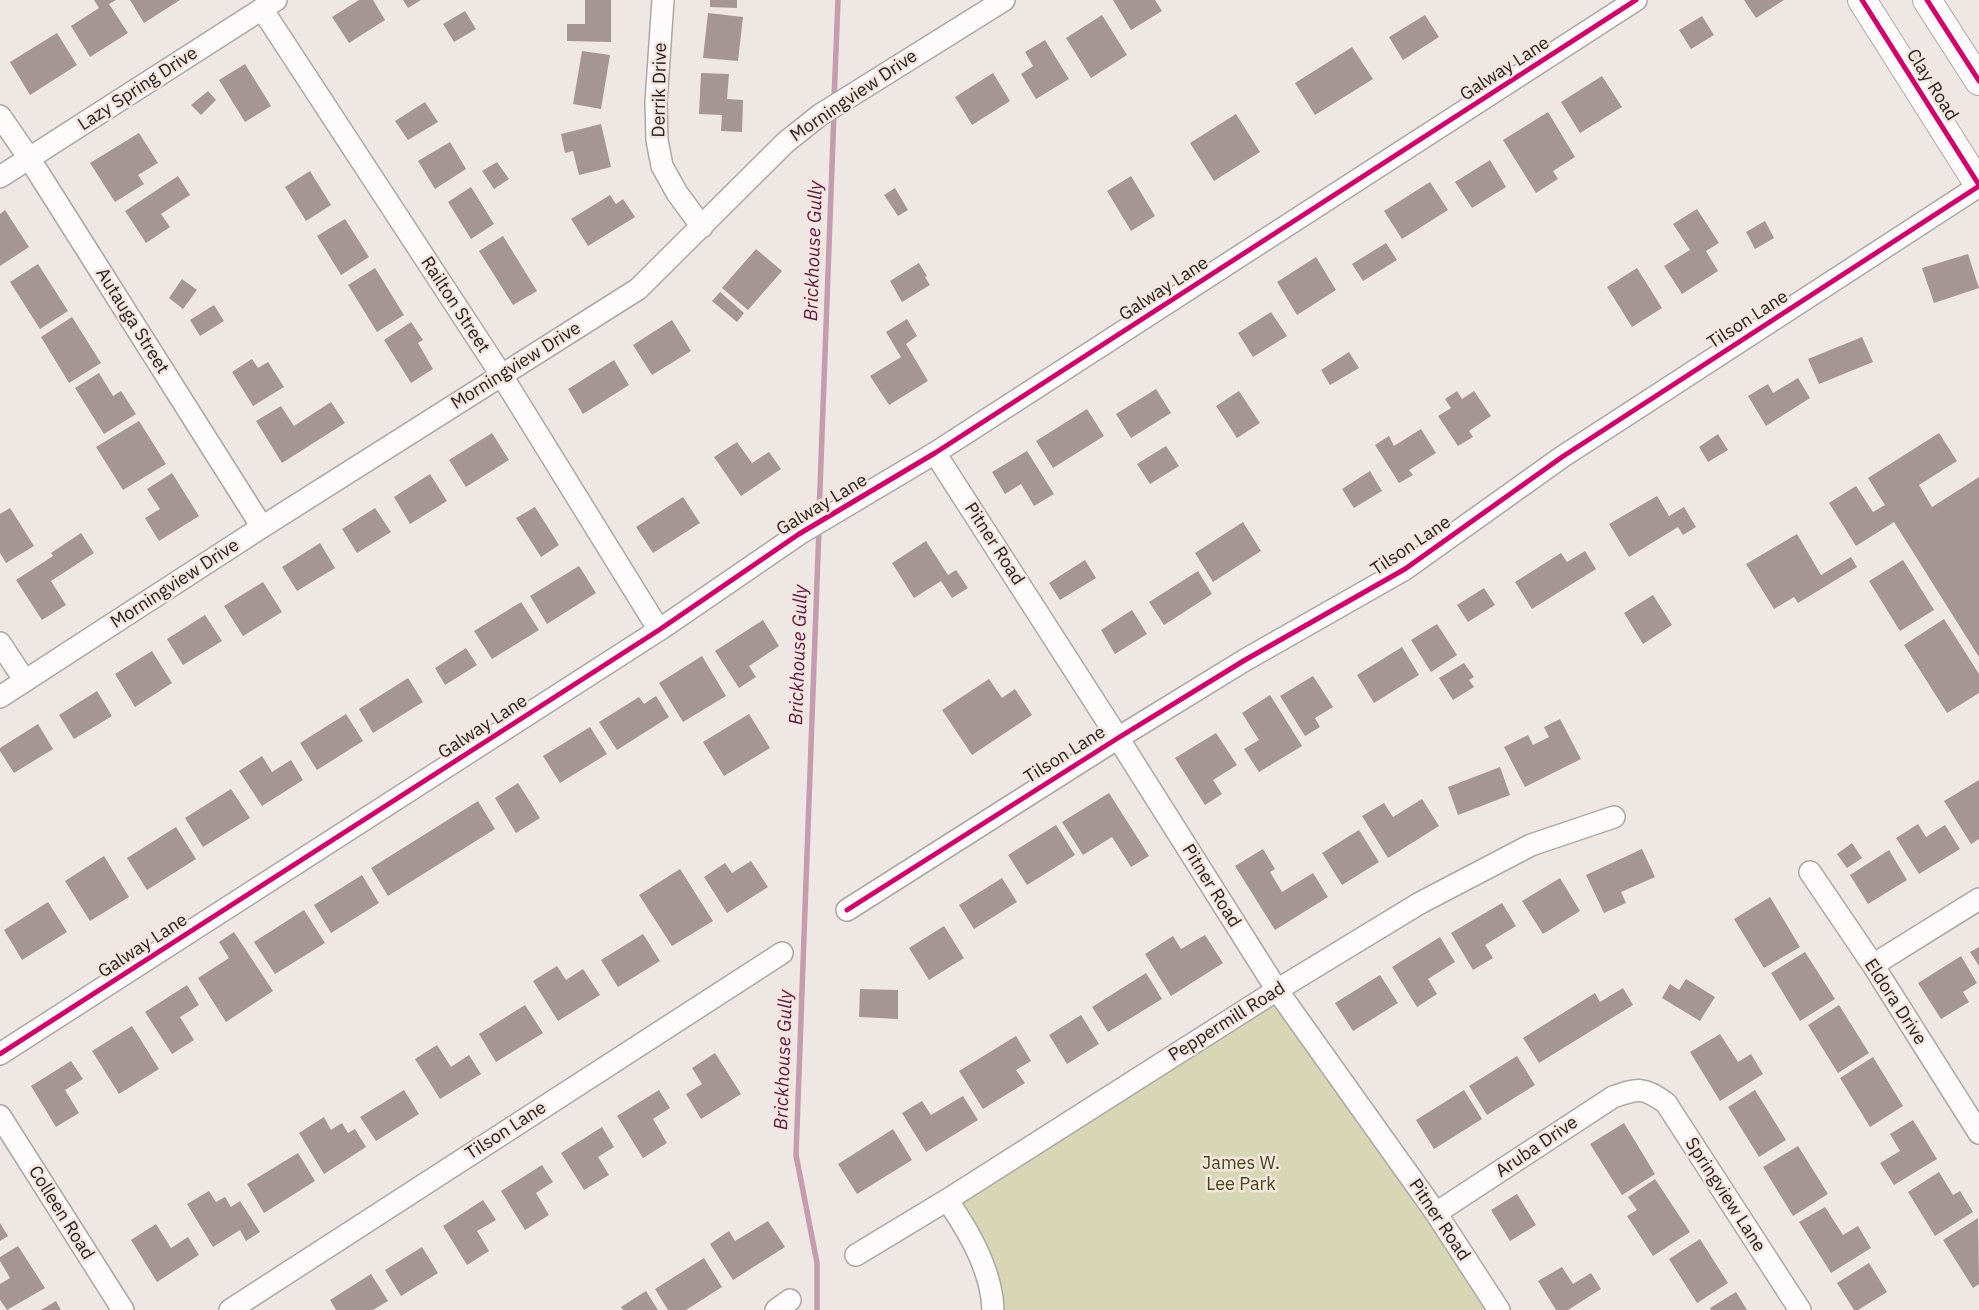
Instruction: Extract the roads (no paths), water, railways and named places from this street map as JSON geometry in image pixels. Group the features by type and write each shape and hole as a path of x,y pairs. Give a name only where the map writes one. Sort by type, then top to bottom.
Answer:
{"main road":[{"name":"Clay Road","path":"1862,0 1979,185"},
{"path":"1927,0 1979,81"}],"street":[{"name":"Derrik Drive","path":"663,0 656,102 659,149 665,173 702,227"},
{"name":"Morningview Drive","path":"0,697 262,527 638,289 786,142 820,115 1004,0"},
{"name":"Galway Lane","path":"0,1054 659,630 799,534 935,453 1636,0"},
{"name":"Lazy Spring Drive","path":"0,177 269,5"},
{"name":"Railton Street","path":"269,5 659,630"},
{"name":"Autauga Street","path":"0,116 30,158 262,527"},
{"name":"Tilson Lane","path":"847,910 1118,738 1245,660 1405,570 1562,457 1979,185"},
{"name":"Pitner Road","path":"935,453 1277,990 1436,1214 1499,1310"},
{"path":"0,643 25,681"},
{"name":"Peppermill Road","path":"856,1255 947,1200 1277,990 1420,903 1531,845 1614,817"},
{"name":"Eldora Drive","path":"1810,872 1873,966 1979,1133"},
{"path":"1873,966 1979,898"},
{"name":"Tilson Lane","path":"230,1310 782,952"},
{"name":"Aruba Drive","path":"1436,1214 1613,1096 1633,1090 1641,1091"},
{"name":"Springview Lane","path":"1641,1091 1650,1092 1666,1103 1800,1310"},
{"name":"Colleen Road","path":"0,1116 123,1310"},
{"path":"947,1200 972,1240 988,1281 993,1310"}],"waterway":[{"name":"Brickhouse Gully","path":"834,100 838,0"},
{"name":"Brickhouse Gully","path":"819,515 834,112"},
{"name":"Brickhouse Gully","path":"817,1310 817,1263 796,1155 819,527"}],"park label":[{"name":"James W. Lee Park","path":"1241,1174"}]}
